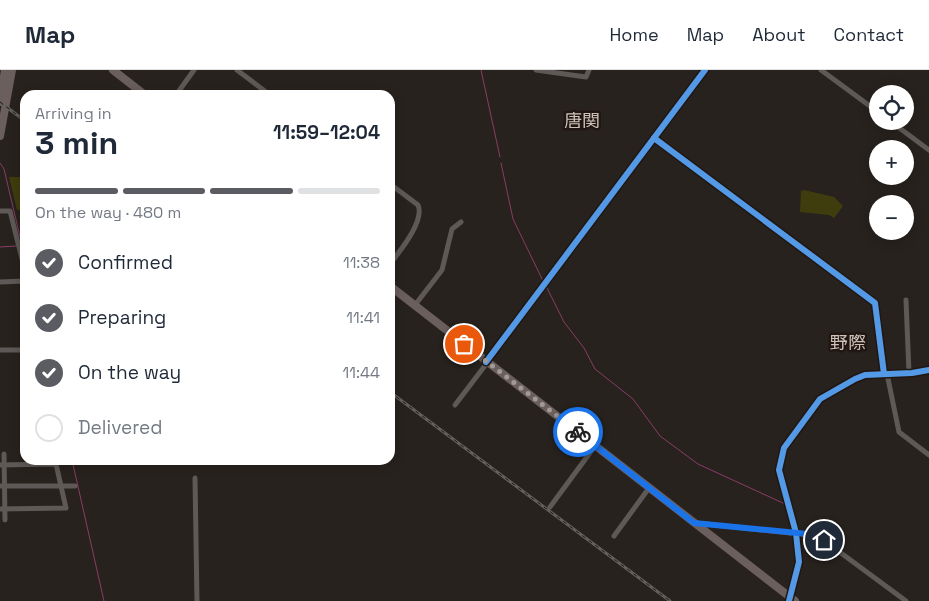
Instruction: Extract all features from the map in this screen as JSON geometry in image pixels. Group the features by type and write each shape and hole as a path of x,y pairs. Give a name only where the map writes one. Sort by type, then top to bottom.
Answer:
{"highway":[{"path":"0,102 5,70"},
{"path":"0,136 12,70"},
{"path":"113,70 139,90"},
{"path":"395,290 792,600"}],"street":[{"path":"180,90 194,70"},
{"path":"237,70 263,90"},
{"path":"536,70 586,77 589,70"},
{"path":"455,405 705,70"},
{"path":"821,70 869,105"},
{"path":"902,130 929,150"},
{"path":"654,138 875,303 886,374 899,432 929,455"},
{"path":"395,188 418,204 420,209 412,234 395,257"},
{"path":"0,212 10,211 20,251"},
{"path":"414,305 442,270 452,229 461,222"},
{"path":"0,282 20,281"},
{"path":"906,300 908,373"},
{"path":"0,350 20,350"},
{"path":"792,600 799,562 796,532 779,470 784,448 820,399 828,393 865,375 929,370"},
{"path":"550,507 596,446"},
{"path":"4,454 2,465 2,509 5,520"},
{"path":"2,465 20,465"},
{"path":"2,509 66,508 56,465"},
{"path":"195,478 197,601"},
{"path":"2,486 75,486"},
{"path":"614,536 649,488"},
{"path":"694,523 796,532 818,536 906,601"}],"shaded area":[{"path":"9,177 20,177 20,210 17,210"},
{"path":"804,190 834,197 843,206 834,218 829,215 800,212 801,191"}],"waterway":[{"path":"481,70 500,157"},
{"path":"0,163 4,169 20,237"},
{"path":"501,163 513,219 544,283"},
{"path":"0,247 16,246"},
{"path":"546,286 564,322 584,348 595,369 633,399 660,436 698,464 785,504"},
{"path":"73,465 104,601"}],"railway":[{"path":"0,102 20,117"},
{"path":"395,396 670,601"}],"cycle path":[{"path":"486,362 705,70"},
{"path":"654,138 875,303 884,374"},
{"path":"789,601 799,562 796,533 779,470 784,448 820,399 855,379 865,375 912,373 929,370"}],"way so far":[{"path":"464,344 578,432"}],"district":[{"name":"唐関","path":"582,120"},
{"name":"野際","path":"848,342"}],"route":[{"path":"578,432 694,523 808,534 818,536 824,540"}]}
